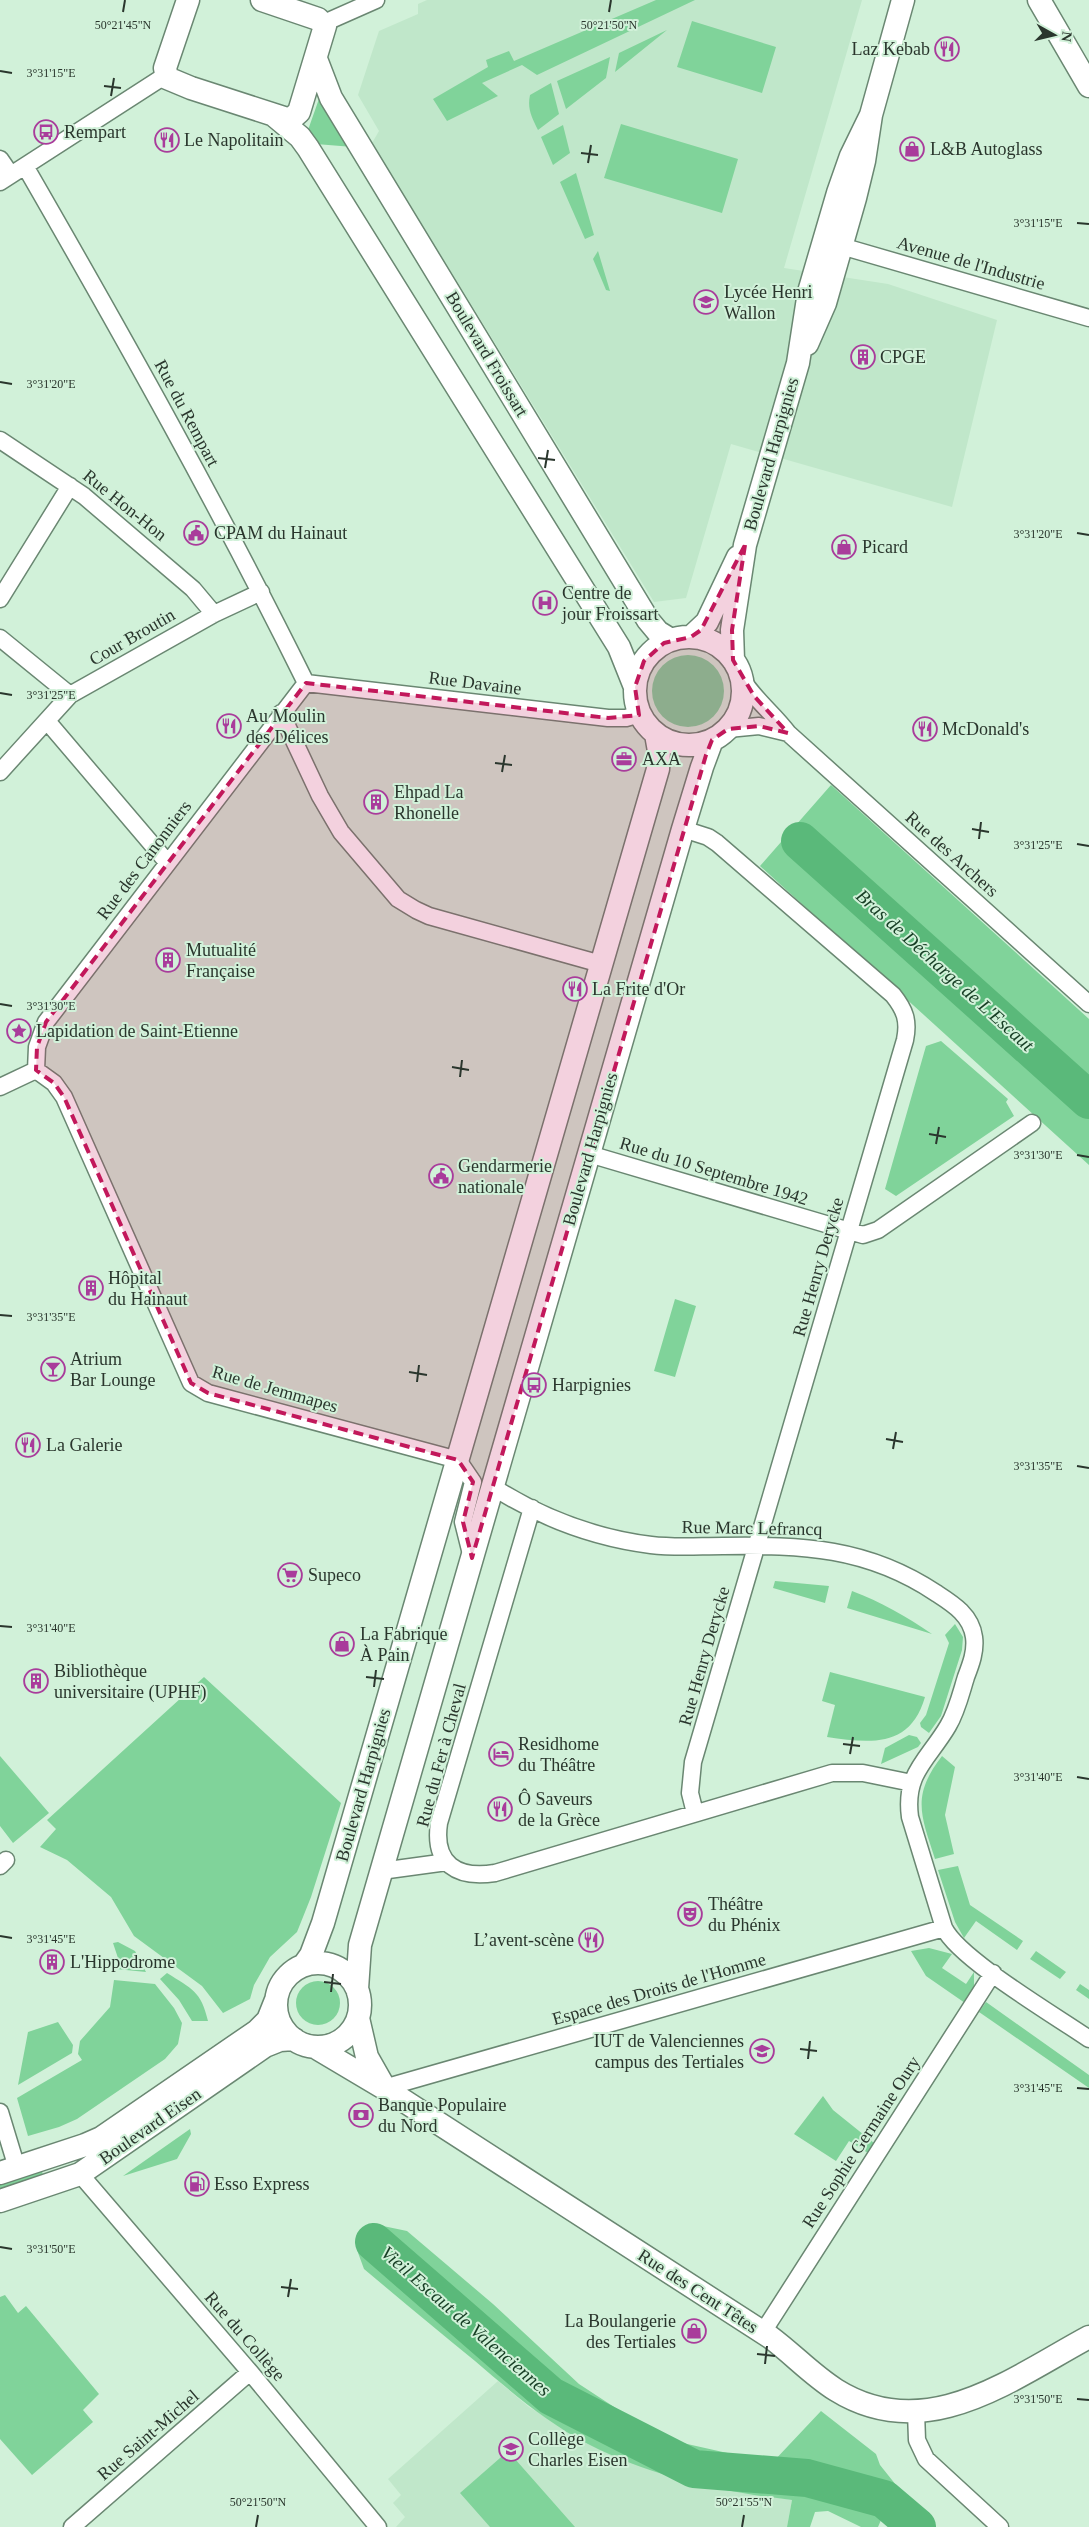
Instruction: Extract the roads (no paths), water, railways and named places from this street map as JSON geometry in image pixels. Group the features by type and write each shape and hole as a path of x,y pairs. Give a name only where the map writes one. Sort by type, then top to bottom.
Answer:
{"main road":[{"path":"188,0 165,68 166,75 172,82 289,120 296,116 325,32 324,23 282,4 262,0"},
{"name":"Boulevard Harpignies","path":"798,363 821,315 861,178 870,115 903,0"},
{"path":"1039,0 1089,86"},
{"name":"Boulevard Froissart","path":"316,59 331,98 648,620 658,632 681,639"},
{"name":"Boulevard Harpignies","path":"357,1989 360,1945 683,829 702,767 720,735 741,706 732,630 745,545 798,363 809,292 838,193 851,156 870,115"},
{"path":"276,117 300,137 308,148 619,647 635,687"},
{"name":"Boulevard Harpignies","path":"720,735 686,746 673,744 656,734 640,714 635,687 638,673 644,661 653,651 681,639 707,622 745,545"},
{"path":"681,639 718,645 737,669"},
{"name":"Boulevard Harpignies","path":"304,1965 311,1955 320,1934 658,769 659,751 656,734"},
{"path":"320,1962 336,1966 349,1976 357,1989 360,2004 358,2018 353,2029 342,2040 331,2045 315,2047 294,2039 281,2024 276,2000 279,1989 285,1978 304,1965 320,1962"},
{"name":"Boulevard Eisen","path":"8,2171 101,2138 257,2031 268,2020 276,2000"},
{"name":"Rue des Cent Têtes","path":"358,2018 367,2058 373,2072 384,2088"},
{"name":"Boulevard Eisen","path":"0,2201 80,2174 265,2046 280,2040 294,2039"},
{"name":"Rue des Cent Têtes","path":"315,2047 384,2088 762,2332 826,2383 846,2395 887,2408 916,2412 949,2407 973,2399 1089,2337"}],"street":[{"path":"324,23 376,0"},
{"path":"0,159 5,179 166,75"},
{"name":"Rue du Rempart","path":"25,166 123,336 261,592 306,683"},
{"name":"Avenue de l'Industrie","path":"841,246 1089,318"},
{"name":"Rue Hon-Hon","path":"0,440 70,486 193,589 214,614"},
{"path":"0,600 70,486"},
{"name":"Cour Broutin","path":"0,772 70,695 214,614 261,592"},
{"path":"0,638 70,695"},
{"name":"Rue des Archers","path":"737,669 754,696 788,733 1089,1004"},
{"name":"Rue des Canonniers","path":"36,1070 37,1047 46,1022 281,712 306,683"},
{"name":"Rue Davaine","path":"306,683 608,718 626,718 640,714"},
{"path":"281,712 334,821 358,854 398,899 430,916 601,964"},
{"path":"47,721 167,862"},
{"name":"Rue des Archers","path":"720,735 759,726 788,733"},
{"name":"Rue Henry Derycke","path":"683,829 717,843 893,995 903,1008 908,1022 905,1040 693,1762 690,1793 694,1813"},
{"path":"0,1086 36,1070"},
{"name":"Rue de Jemmapes","path":"36,1070 54,1083 64,1097 188,1375 196,1387 221,1397 458,1460"},
{"name":"Rue du 10 Septembre 1942","path":"589,1154 848,1233 862,1235 878,1230 1032,1123"},
{"path":"458,1460 473,1482 463,1522 472,1558"},
{"name":"Rue Marc Lefrancq","path":"493,1487 532,1508 590,1532 637,1543 666,1546 808,1547 838,1552 880,1563 921,1583 955,1606 968,1619 974,1634 974,1650 949,1726 919,1766 912,1783 909,1799 910,1817 944,1928 954,1944 1089,2039"},
{"name":"Rue du Fer à Cheval","path":"446,1862 439,1846 439,1822 532,1508"},
{"path":"381,1871 446,1862 453,1868 467,1874 495,1873 832,1773 857,1772 912,1783"},
{"name":"Espace des Droits de l'Homme","path":"384,2088 944,1928"},
{"name":"Rue Sophie Germaine Oury","path":"762,2332 993,1973"},
{"path":"0,2112 8,2171"},
{"name":"Rue du Collège","path":"80,2174 250,2372 378,2526"},
{"name":"Rue Saint-Michel","path":"72,2527 250,2372"},
{"path":"916,2412 917,2440 926,2459 1000,2527"}],"waterway":[{"name":"Bras de Décharge de L'Escaut","path":"800,841 1089,1100"},
{"name":"Vieil Escaut de Valenciennes","path":"374,2242 551,2396 694,2469 807,2478 884,2499 917,2527"}],"place":[{"name":"Laz Kebab","path":"947,49"},
{"name":"Rempart","path":"46,132"},
{"name":"Le Napolitain","path":"167,140"},
{"name":"L&B Autoglass","path":"912,149"},
{"name":"Lycée Henri Wallon","path":"706,302"},
{"name":"CPGE","path":"863,357"},
{"name":"CPAM du Hainaut","path":"196,533"},
{"name":"Picard","path":"844,547"},
{"name":"Centre de jour Froissart","path":"545,603"},
{"name":"Au Moulin des Délices","path":"229,726"},
{"name":"McDonald's","path":"925,729"},
{"name":"AXA","path":"624,759"},
{"name":"Ehpad La Rhonelle","path":"376,802"},
{"name":"Mutualité Française","path":"168,960"},
{"name":"La Frite d'Or","path":"575,989"},
{"name":"Lapidation de Saint-Etienne","path":"19,1031"},
{"name":"Gendarmerie nationale","path":"441,1176"},
{"name":"Hôpital du Hainaut","path":"91,1288"},
{"name":"Atrium Bar Lounge","path":"53,1369"},
{"name":"Harpignies","path":"534,1385"},
{"name":"La Galerie","path":"28,1445"},
{"name":"Supeco","path":"290,1575"},
{"name":"La Fabrique À Pain","path":"342,1644"},
{"name":"Bibliothèque universitaire (UPHF)","path":"36,1681"},
{"name":"Residhome du Théâtre","path":"501,1754"},
{"name":"Ô Saveurs de la Grèce","path":"500,1809"},
{"name":"Théâtre du Phénix","path":"690,1914"},
{"name":"L’avent-scène","path":"591,1940"},
{"name":"L'Hippodrome","path":"52,1962"},
{"name":"IUT de Valenciennes campus des Tertiales","path":"762,2051"},
{"name":"Banque Populaire du Nord","path":"361,2115"},
{"name":"Esso Express","path":"197,2184"},
{"name":"La Boulangerie des Tertiales","path":"694,2331"},
{"name":"Collège Charles Eisen","path":"511,2449"}]}
